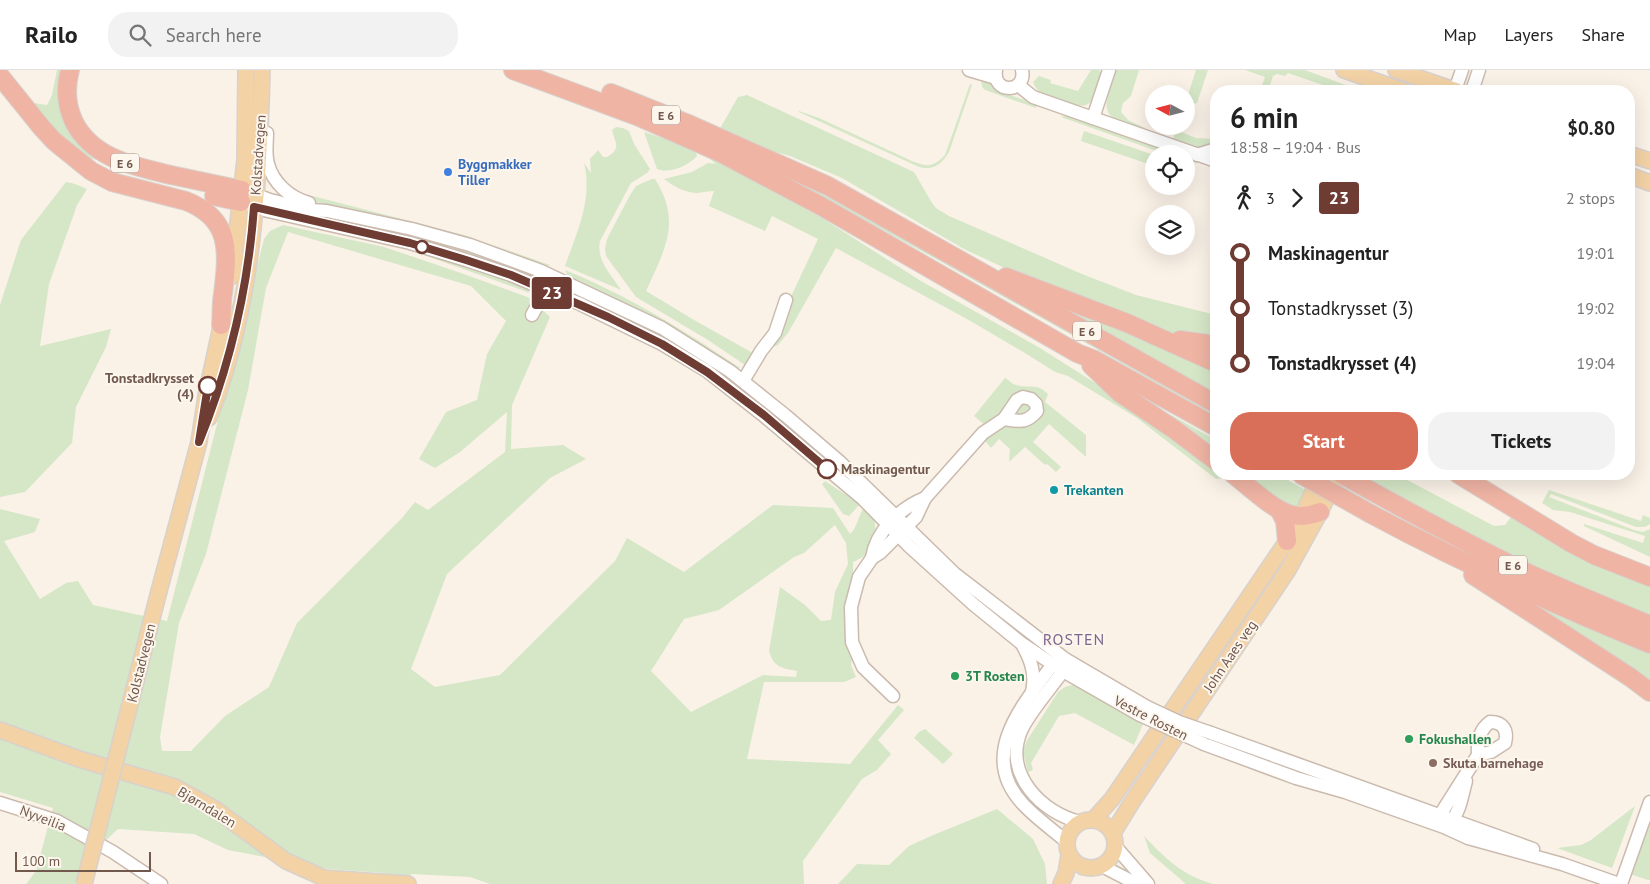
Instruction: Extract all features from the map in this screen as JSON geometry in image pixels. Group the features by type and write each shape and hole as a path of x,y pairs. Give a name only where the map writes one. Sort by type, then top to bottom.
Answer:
{"highway":[{"name":"E 6","path":"70,70 66,91 67,104 78,129 91,145 112,158 137,167 248,199"},
{"name":"E 6","path":"513,70 637,116 719,152 821,206 1078,353 1095,360 1210,424"},
{"name":"E 6","path":"549,70 642,105 828,186 1210,401"},
{"name":"E 6","path":"0,76 48,135 92,172 112,182 196,204 210,214 220,226 227,250 221,325"},
{"name":"E 6","path":"80,161 248,199"},
{"name":"E 6","path":"957,259 1064,297 1160,337 1210,360"},
{"name":"E 6","path":"1160,337 1210,344"},
{"name":"E 6","path":"1078,353 1120,393 1210,456"},
{"path":"1240,480 1280,511 1289,515 1302,516 1320,512"},
{"name":"E 6","path":"1311,480 1424,543 1502,596 1630,677 1650,692"},
{"name":"E 6","path":"1350,480 1506,562 1566,590 1650,625"},
{"path":"1468,480 1571,543 1594,555 1650,577"},
{"path":"1280,511 1285,521 1287,541"},
{"name":"E 6","path":"1424,543 1456,556 1524,590 1650,644"}],"main road":[{"name":"Kolstadvegen","path":"199,442 218,396 234,341 245,284 248,199 245,160 246,70"},
{"name":"Kolstadvegen","path":"84,884 199,442 206,396 248,199 261,106 262,70"},
{"path":"1344,70 1387,85"},
{"path":"1396,70 1438,85"},
{"path":"1635,156 1650,161"},
{"path":"1635,177 1650,183"},
{"name":"John Aaes veg","path":"1086,821 1112,799 1287,541 1302,516 1318,480"},
{"name":"John Aaes veg","path":"1114,839 1132,802 1288,570 1336,480"},
{"name":"Bjørndalen","path":"0,730 79,759 175,787 216,809 286,861 324,881 408,884"},
{"path":"1061,884 1066,873 1071,831 1086,821 1104,824 1114,839 1111,859 1069,884"},
{"path":"1068,848 1078,864 1096,867"}],"street":[{"path":"969,70 996,74 999,84 1005,88 1012,88 1018,85 1022,80 1022,70"},
{"path":"1093,118 1110,70"},
{"path":"1457,85 1462,70"},
{"path":"1474,85 1479,70"},
{"path":"1018,85 1033,97 1210,159"},
{"name":"Vestre Rosten","path":"261,106 267,134 268,165 272,174 288,193 327,211"},
{"path":"1197,155 1210,151"},
{"name":"Vestre Rosten","path":"248,199 327,211 412,228 470,245 541,271 662,328 743,381 840,462 892,521"},
{"name":"Vestre Rosten","path":"248,199 410,243 511,275 616,321 662,344 707,372 777,426 955,574 1060,665"},
{"path":"532,315 552,277"},
{"path":"743,381 761,351 775,333 786,300"},
{"path":"893,696 863,667 852,642 851,607 859,576 872,558 916,517 925,498 984,434 1004,419"},
{"path":"872,558 873,548 892,521 907,508 925,498"},
{"name":"Vestre Rosten","path":"903,531 973,604 1021,643 1144,711 1296,778 1446,820 1468,838 1562,864 1620,884"},
{"path":"1021,643 1030,659 1033,670 1031,694"},
{"path":"1060,665 1031,694 1012,724 1004,751 1005,770 1011,786 1022,803 1068,848"},
{"path":"1060,665 1021,731 1017,747 1017,762 1022,778 1037,798 1062,817 1086,821"},
{"path":"1446,820 1468,770 1478,755"},
{"name":"Nyveilia","path":"0,802 57,821 113,852 161,884"},
{"path":"1620,884 1650,802"},
{"path":"1114,839 1148,884"},
{"path":"1096,867 1137,884"}],"green space":[{"path":"57,70 65,70 63,80 97,160 87,157 68,144 30,100 34,103 47,105 52,95"},
{"path":"1091,70 1099,70 1103,76 1094,98 1084,105 1078,106 1058,102 1041,94 1033,82 1039,76 1051,80 1050,83 1078,91"},
{"path":"1116,70 1139,70 1131,96 1123,103 1121,112 1128,120 1145,128 1143,132 1112,117 1108,111 1108,96"},
{"path":"1196,70 1208,70 1197,103 1195,103 1195,85 1191,85"},
{"path":"1245,70 1305,70 1346,85 1323,85 1288,73 1285,76 1277,74 1273,76 1270,85 1262,85 1265,77"},
{"path":"981,79 991,84 1000,92 1037,104 1036,108 985,90 982,87"},
{"path":"970,84 972,85 949,152 937,166 929,168 919,167 799,112 819,118 914,162 931,165 945,155"},
{"path":"747,95 914,172 932,203 936,208 949,216 1082,274 1136,295 1210,314 1210,341 1174,336 1039,284 964,249 842,178 790,156 754,146 718,132 738,97"},
{"path":"1066,115 1151,145 1145,145 1145,147 1061,117"},
{"path":"616,127 629,131 634,144 650,169 631,183 600,241 599,248 602,261 621,290 565,266 579,228 585,202 587,190 584,163 591,173 590,159 598,150 603,157 607,157 615,151 616,145 612,130"},
{"path":"1084,131 1145,152 1145,163 1081,141"},
{"path":"644,132 688,146 696,152 697,156 689,163 673,170 657,169"},
{"path":"1174,135 1210,139 1210,146 1200,149 1195,148 1195,145 1186,145 1172,141"},
{"path":"707,154 822,218 921,281 1040,348 1144,414 1210,463 1210,474 1137,418 1068,376 1055,372 967,319 836,248 788,333 778,345 773,347 782,332 788,303 818,239 772,216 765,231 709,206 714,191 688,192 675,187 664,179 692,172 708,163 716,164 706,156"},
{"path":"790,177 821,191 1210,408 1210,413 936,259 789,179"},
{"path":"655,179 663,194 668,209 669,222 664,248 646,291 751,352 752,356 745,365 708,340 636,297 606,256 607,239 630,195 636,186"},
{"path":"66,182 87,189 77,205 49,284 40,346 111,329 106,347 76,407 72,443 25,492 0,497 0,305 21,240"},
{"path":"297,192 464,235 550,265 545,267 405,222 312,201"},
{"path":"283,225 384,247 530,298 550,317 512,405 511,449 563,445 586,459 550,478 447,574 411,669 435,687 500,675 615,561 627,538 684,572 773,505 833,508 850,534 863,509 874,518 875,539 873,545 866,555 853,562 853,582 845,616 845,630 852,659 851,665 856,677 844,682 764,682 747,759 850,764 898,705 904,710 878,740 891,754 877,770 862,779 803,861 804,884 490,884 470,877 411,874 409,884 381,884 385,873 329,869 228,850 194,834 118,829 90,855 79,884 26,884 36,871 53,808 0,792 0,509 40,519 35,532 4,541 40,599 66,583 78,581 93,605 167,621 264,239 270,231","holes":["288,232 471,286 506,321 487,354 477,400 446,412 419,459 435,468 460,452 507,412 505,452 428,510 415,502 402,518 297,623 269,687 225,716 191,751 162,751 160,737 179,623 206,554 248,390 266,288","835,525 846,543 848,564 835,592 831,620 821,621 805,605 780,587 769,651 776,664 783,668 797,671 796,677 763,675 691,712 651,671 684,619 719,610 794,557 804,553"]},
{"path":"373,230 410,234 456,246 536,275 546,283"},
{"path":"424,255 445,256 527,288 530,293"},
{"path":"565,270 633,302 740,368 736,369 664,324 568,276"},
{"path":"1019,284 1210,364 1210,393"},
{"path":"1005,378 1021,386 1036,387 1044,390 1048,394 1045,402 1086,435 1086,457 1049,424 1033,442 1061,467 1056,472 1025,447 1009,462 1010,449 999,439 991,448 985,441 986,426 974,416"},
{"path":"1123,388 1210,437 1210,452"},
{"path":"1249,480 1288,480 1311,493 1295,512"},
{"path":"1368,480 1407,480 1494,526 1505,525 1513,514 1650,583 1650,617 1493,548"},
{"path":"825,481 860,504 849,516 843,514 822,484"},
{"path":"1549,490 1641,521 1643,515 1650,518 1650,524 1645,527 1636,527 1551,494 1549,497 1634,530 1643,532 1650,529 1650,557 1584,526 1584,524 1643,543 1645,536 1570,512 1553,510 1542,503"},
{"path":"1490,582 1650,652 1650,682"},
{"path":"1072,685 1082,686 1143,724 1134,745 1075,713 1059,716 1031,763 1033,770 1028,772 1023,752 1026,742 1058,692"},
{"path":"925,729 953,754 943,764 914,738"},
{"path":"1635,806 1612,868 1557,848 1581,845 1591,840"},
{"path":"997,809 1033,839 1045,864 1047,884 838,884 857,864 889,865 909,846"},
{"path":"1650,817 1650,880 1648,880 1630,874"},
{"path":"1144,836 1183,871 1213,884 1186,884 1150,853"}],"bus line":[{"name":"23","path":"208,386 199,442 218,396 234,341 245,284 254,207 410,243 511,275 578,303 662,344 707,372 764,415 827,469"}],"place":[{"name":"Byggmakker Tiller","path":"448,172"},
{"name":"Tonstadkrysset (4)","path":"208,386"},
{"name":"Maskinagentur","path":"827,469"},
{"name":"Trekanten","path":"1054,490"},
{"name":"3T Rosten","path":"955,676"},
{"name":"Fokushallen","path":"1409,739"},
{"name":"Skuta barnehage","path":"1433,763"}],"district":[{"name":"ROSTEN","path":"1074,639"}]}
